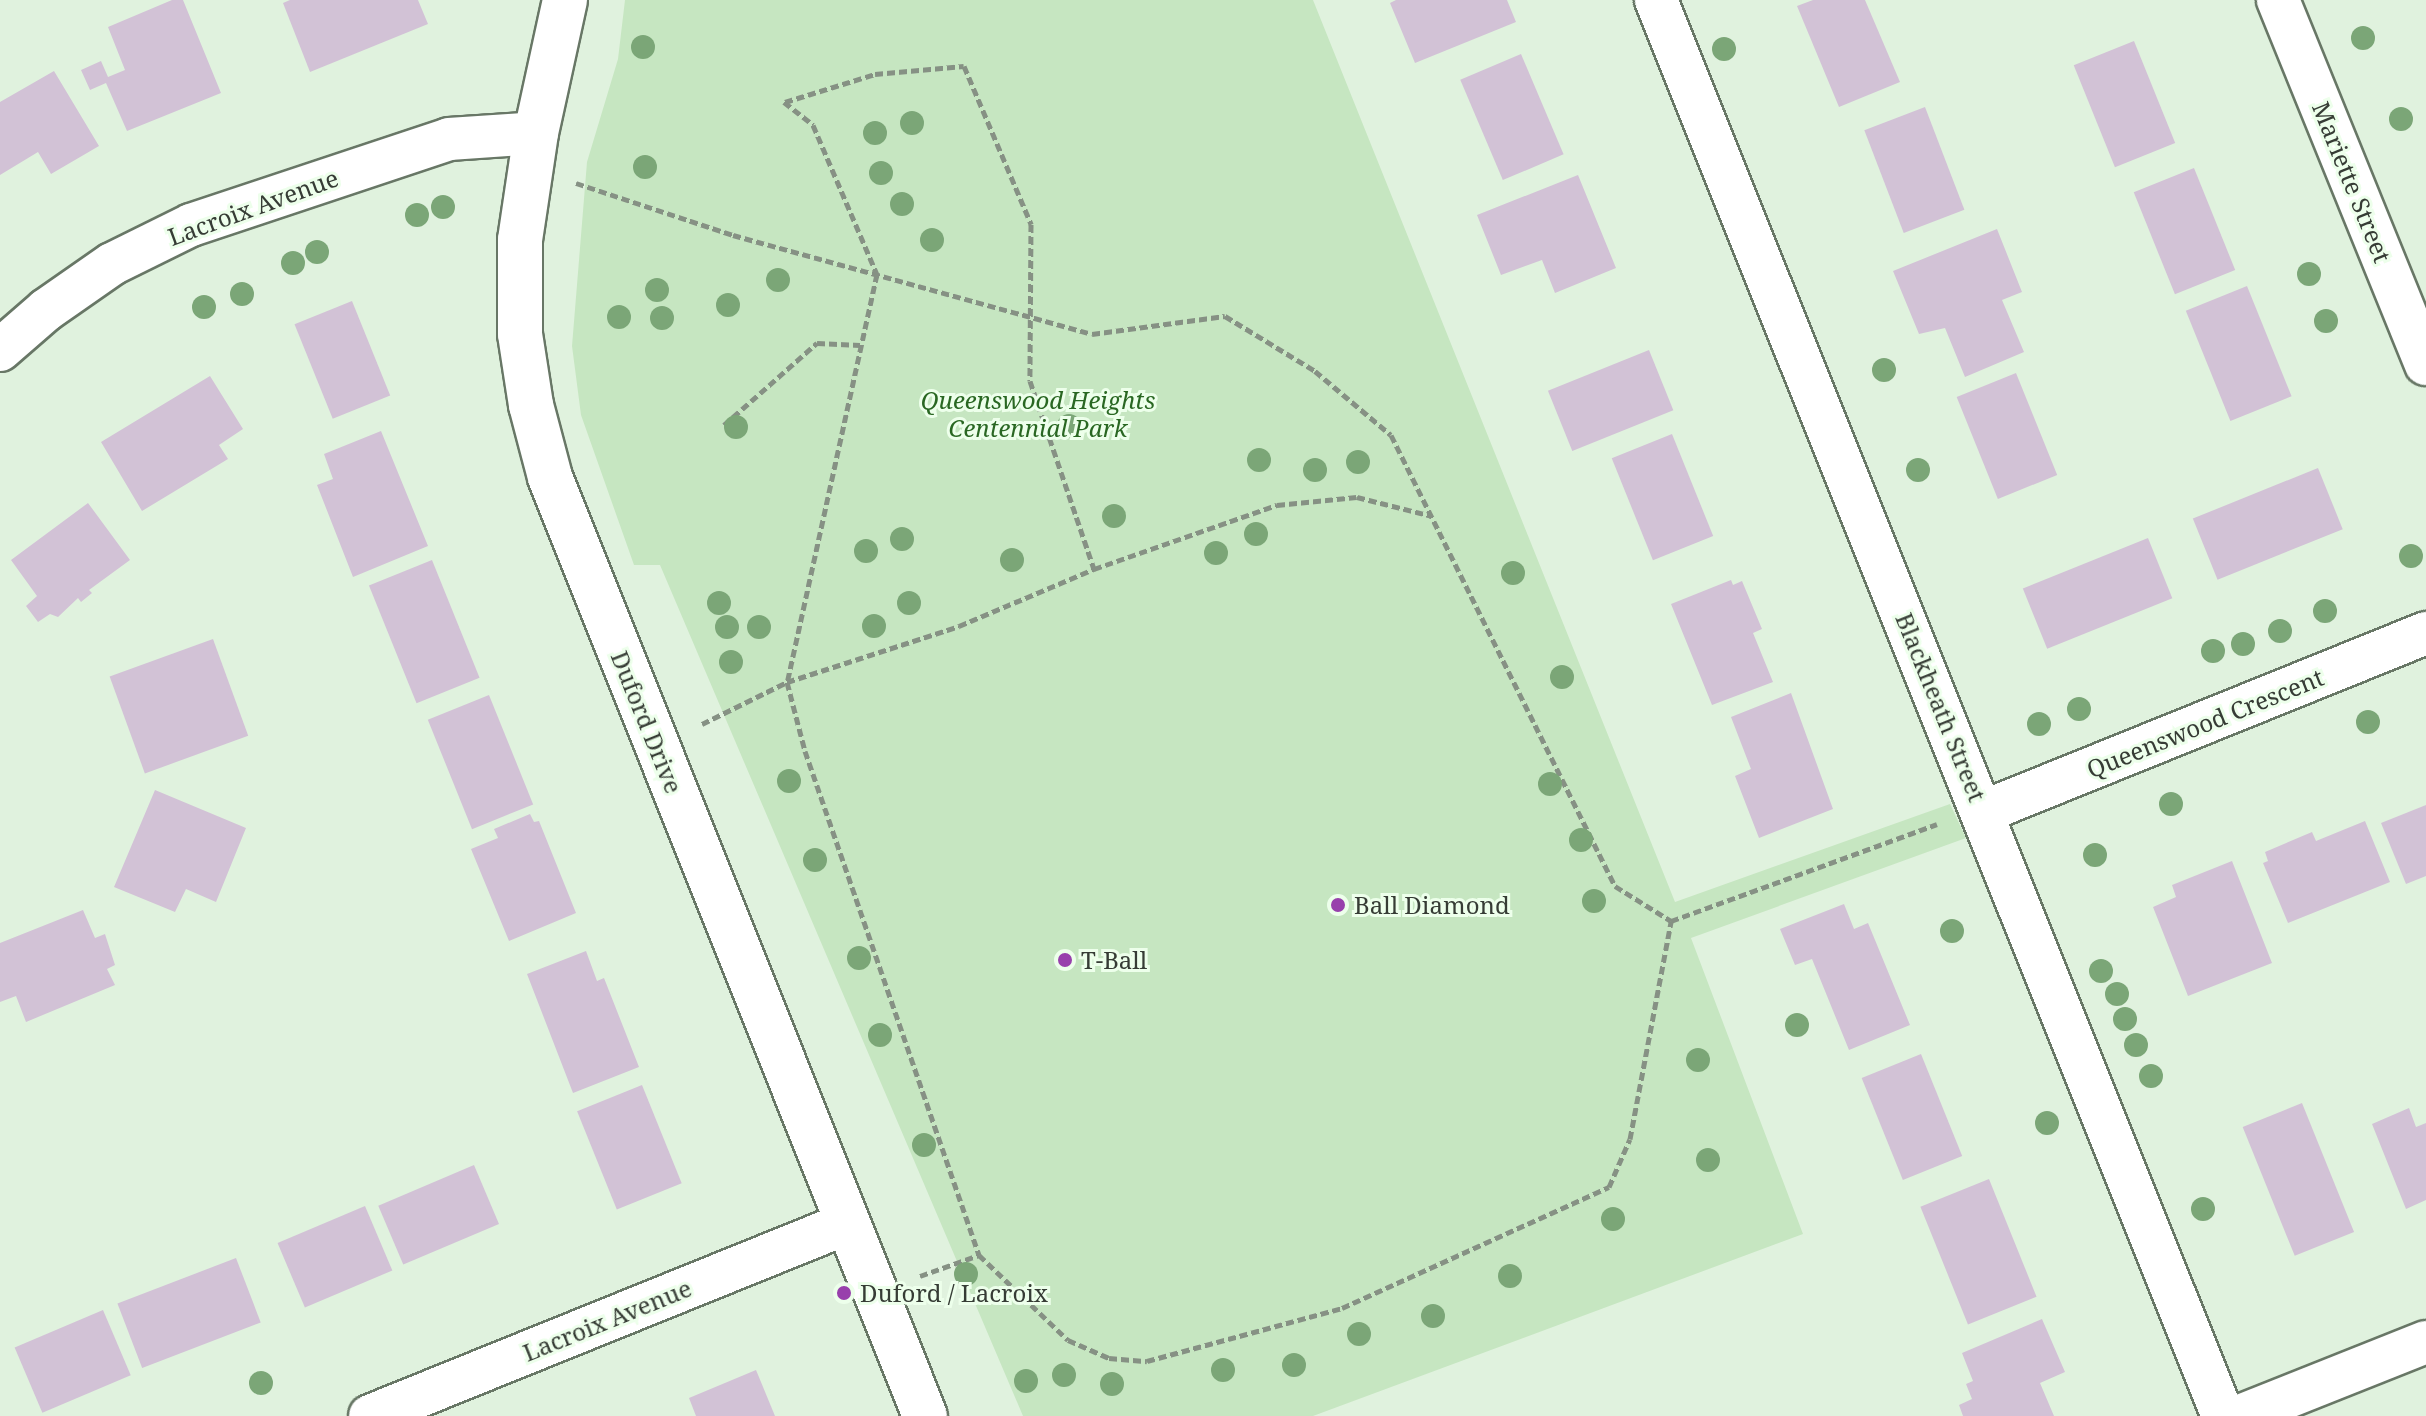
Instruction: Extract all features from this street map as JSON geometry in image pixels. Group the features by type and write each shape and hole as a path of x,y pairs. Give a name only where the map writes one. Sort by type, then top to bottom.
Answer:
{"street":[{"name":"Duford Drive","path":"565,0 533,152 520,240 520,334 531,405 550,477 845,1224 925,1416"},
{"name":"Blackheath Street","path":"1656,0 2223,1416"},
{"name":"Mariette Street","path":"2278,0 2426,364"},
{"name":"Lacroix Avenue","path":"0,350 46,310 112,264 191,225 449,139 533,152"},
{"name":"Queenswood Crescent","path":"1983,812 2426,633"},
{"name":"Lacroix Avenue","path":"370,1416 845,1224"},
{"path":"2240,1416 2426,1342"}],"path":[{"path":"1094,569 1030,381 1027,314 1031,224 964,66 875,74 784,102 813,125 877,274 787,682 805,751 979,1255 1068,1340 1109,1358 1147,1361 1342,1308 1609,1187 1630,1139 1671,921"},
{"path":"533,152 877,274 1092,334 1225,316 1315,371 1391,435 1615,886 1671,921"},
{"path":"724,425 817,343 860,345"},
{"path":"656,745 787,682 959,626 1094,569 1277,505 1357,497 1433,516"},
{"path":"1671,921 1945,821 1983,812"},
{"path":"874,1293 979,1255"}],"green space":[{"name":"Queenswood Heights Centennial Park","path":"625,0 1313,0 1675,902 1950,804 1966,838 1691,938 1803,1234 1313,1416 1023,1416 660,565 634,565 581,415 572,346 587,162 618,59"}],"building":[{"path":"172,0 183,0 221,93 127,131 106,83 90,90 81,70 101,61 108,77 125,70 108,27"},
{"path":"290,0 418,0 428,24 310,72 283,3"},
{"path":"1396,0 1507,0 1516,22 1415,63 1390,3"},
{"path":"1813,0 1865,0 1900,82 1839,107 1797,6"},
{"path":"2134,41 2175,143 2115,167 2074,65"},
{"path":"1521,54 1564,154 1503,180 1460,80"},
{"path":"54,71 99,146 51,174 38,152 0,175 0,102"},
{"path":"1925,107 1964,210 1904,233 1864,130"},
{"path":"2194,168 2235,270 2175,294 2134,192"},
{"path":"1578,175 1616,268 1555,293 1542,260 1501,275 1477,215"},
{"path":"1997,229 2022,292 2002,300 2024,352 1965,377 1945,328 1919,334 1893,271"},
{"path":"2247,286 2292,396 2230,421 2186,311"},
{"path":"352,301 390,396 333,419 295,324"},
{"path":"1649,350 1673,410 1572,451 1548,391"},
{"path":"2016,373 2057,475 1998,499 1957,397"},
{"path":"210,376 243,429 219,445 228,459 142,511 101,442"},
{"path":"381,431 428,546 353,577 317,485 333,479 324,454"},
{"path":"1672,434 1713,536 1653,560 1612,458"},
{"path":"2318,468 2343,529 2218,580 2193,519"},
{"path":"88,503 130,560 89,590 92,593 81,602 78,598 58,617 50,614 38,622 26,606 37,596 11,560"},
{"path":"2148,538 2172,598 2047,649 2023,589"},
{"path":"432,560 480,678 417,703 369,585"},
{"path":"1731,580 1733,585 1742,581 1762,629 1753,633 1773,682 1712,705 1671,604"},
{"path":"213,639 248,736 145,773 110,677"},
{"path":"1791,693 1833,809 1759,838 1735,776 1751,769 1731,717"},
{"path":"489,695 533,804 472,829 428,720"},
{"path":"155,790 246,828 216,902 186,889 175,912 114,887"},
{"path":"2426,805 2426,876 2406,884 2381,823"},
{"path":"530,814 534,822 539,821 576,913 509,941 471,849 498,838 494,829"},
{"path":"2365,821 2390,882 2288,923 2263,863 2268,861 2265,852 2312,832 2316,841"},
{"path":"2232,861 2272,963 2188,996 2153,907 2176,897 2172,885"},
{"path":"1844,904 1854,929 1868,923 1910,1025 1849,1050 1812,959 1795,965 1780,929"},
{"path":"83,910 95,938 105,934 115,965 107,969 115,985 26,1022 16,996 0,1002 0,943"},
{"path":"586,951 597,981 604,978 639,1067 573,1093 527,974"},
{"path":"1921,1054 1962,1156 1903,1180 1862,1078"},
{"path":"642,1085 682,1183 617,1210 577,1111"},
{"path":"2302,1103 2354,1232 2295,1256 2243,1127"},
{"path":"2409,1108 2416,1127 2426,1123 2426,1200 2406,1209 2372,1124"},
{"path":"474,1165 499,1224 403,1265 378,1206"},
{"path":"1989,1179 2037,1297 1968,1324 1920,1207"},
{"path":"365,1206 392,1270 305,1308 278,1243"},
{"path":"236,1258 261,1322 142,1368 117,1304"},
{"path":"103,1310 131,1375 42,1413 15,1348"},
{"path":"2042,1319 2065,1372 2040,1383 2054,1416 1963,1416 1959,1405 1972,1399 1966,1384 1973,1381 1962,1353"},
{"path":"756,1370 775,1416 696,1416 689,1398"}],"place":[{"name":"Ball Diamond","path":"1338,905"},
{"name":"T-Ball","path":"1065,960"},
{"name":"Duford / Lacroix","path":"844,1293"}]}
